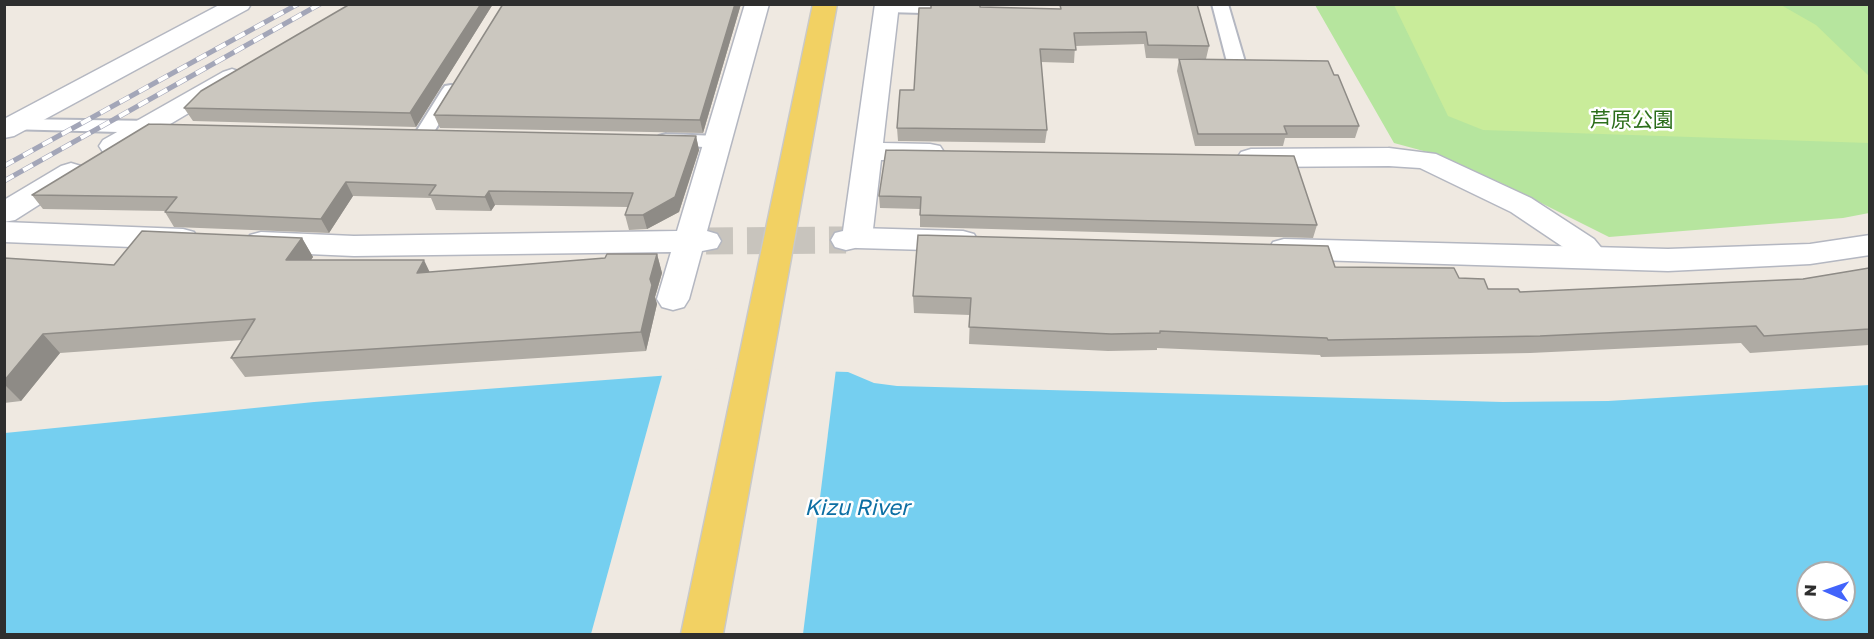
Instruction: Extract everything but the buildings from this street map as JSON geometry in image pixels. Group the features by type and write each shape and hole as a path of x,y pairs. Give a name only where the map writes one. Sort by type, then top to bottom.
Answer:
{"main road":[{"path":"702,634 825,4"}],"street":[{"path":"9,128 240,4"},
{"path":"673,299 698,241 718,142 757,4"},
{"path":"887,6 868,151 851,239 987,242"},
{"path":"4,213 144,127 256,63"},
{"path":"868,151 955,153"},
{"path":"1225,157 1389,157 1426,160 1521,205 1583,246 1593,257"},
{"path":"4,232 354,246 698,241"},
{"path":"1260,249 1668,260 1810,254 1869,245"}],"lane":[{"path":"1220,4 1236,62"},
{"path":"887,6 981,9"},
{"path":"423,135 461,75"},
{"path":"9,128 179,128"},
{"path":"400,134 447,135"},
{"path":"647,140 718,142"}],"green space":[{"name":"芦原公園","path":"1315,5 1869,5 1869,213 1843,218 1609,237 1501,183 1431,153 1394,143"},
{"path":"1394,5 1781,5 1816,25 1869,76 1869,143 1483,130 1448,116"}],"water":[{"name":"Kizu River","path":"751,369 848,372 874,383 897,386 1503,402 1608,401 1869,385 1869,634 5,634 5,433 314,402"}],"pier":[{"path":"751,366 836,369 803,634 591,634 663,372"}],"tunnel":[{"path":"706,241 846,240"}],"railway":[{"path":"4,166 298,4"},
{"path":"4,181 320,4"}]}
